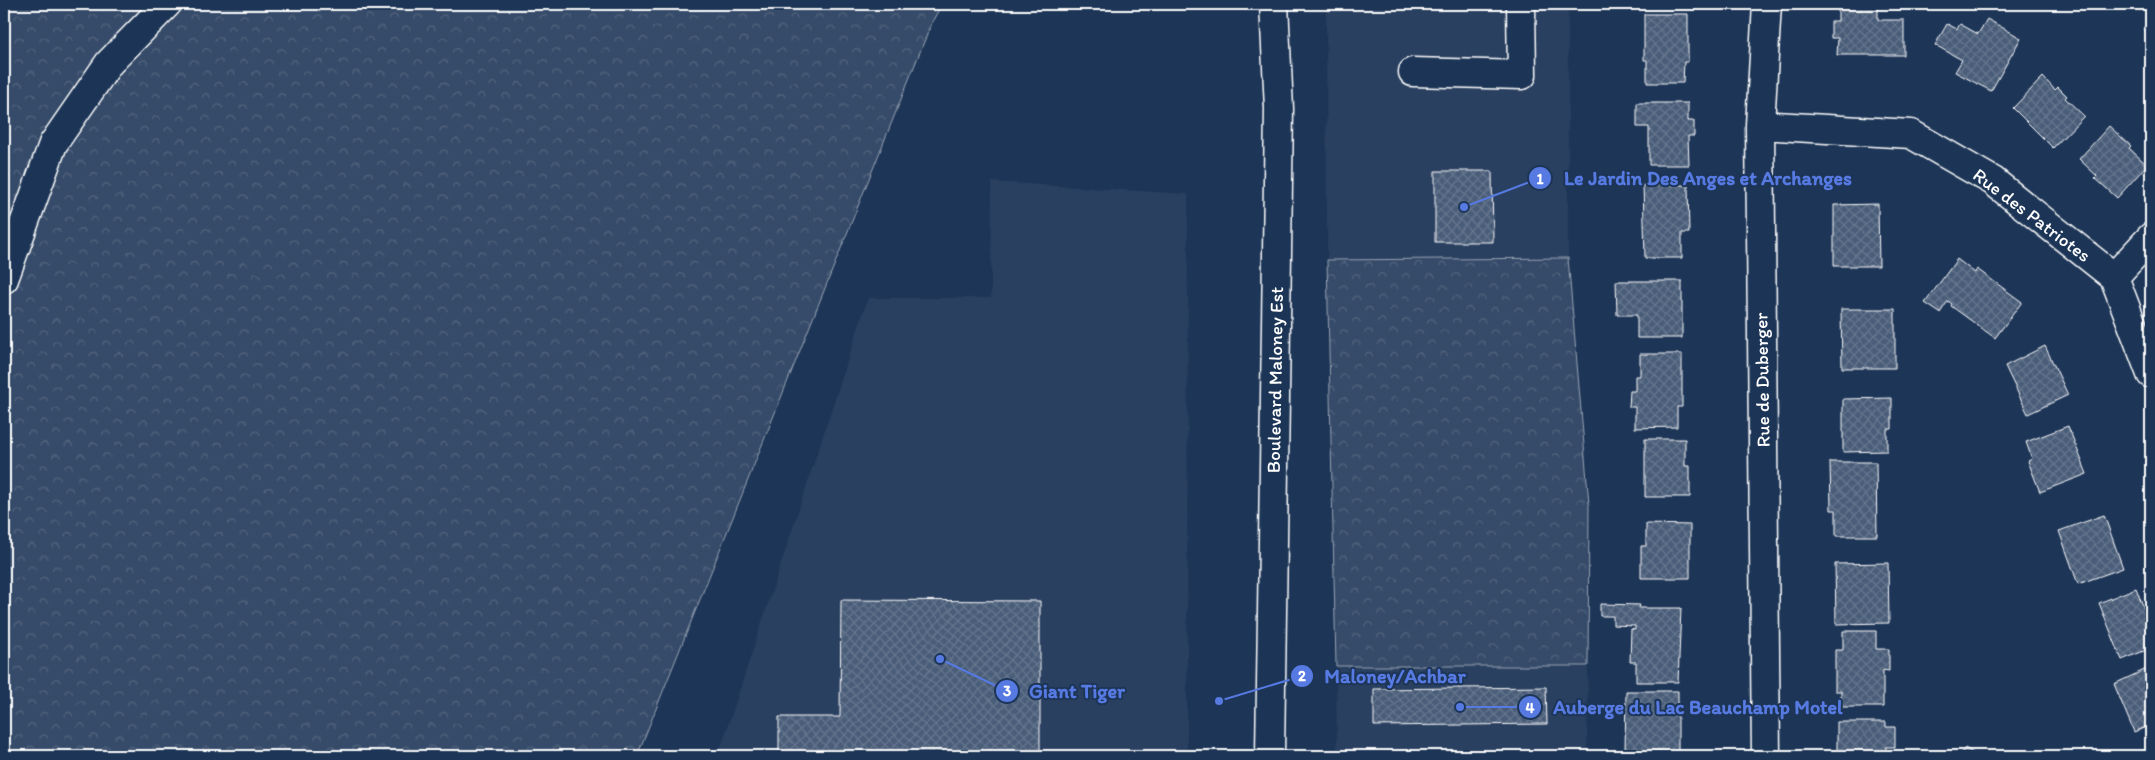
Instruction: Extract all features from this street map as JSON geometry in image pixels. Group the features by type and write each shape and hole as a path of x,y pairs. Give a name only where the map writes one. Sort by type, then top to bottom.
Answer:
{"street":[{"path":"4,279 53,144 109,63 167,4"},
{"name":"Boulevard Maloney Est","path":"1270,756 1279,109 1274,4"},
{"path":"1413,72 1522,75 1522,4"},
{"name":"Rue de Duberger","path":"1766,756 1760,125 1767,4"},
{"name":"Rue des Patriotes","path":"1760,125 1911,134 1993,181 2114,277"},
{"path":"2151,237 2114,277 2151,374"}],"shaded area":[{"path":"1326,4 1568,4 1568,258 1327,260"},
{"path":"992,182 1188,194 1187,756 718,756 868,298 991,298"},
{"path":"1336,666 1588,666 1587,756 1337,756"}],"green space":[{"path":"4,4 942,4 932,22 637,756 4,756"},
{"path":"1568,258 1589,504 1588,666 1336,666 1327,260"}],"building":[{"path":"1838,4 1878,4 1878,20 1904,20 1904,55 1837,55 1838,38 1831,38 1831,21 1838,21"},
{"path":"1644,14 1688,14 1688,62 1684,62 1683,83 1647,83 1647,60 1644,60"},
{"path":"1987,19 2021,38 1991,91 1955,72 1962,60 1935,45 1947,24 1957,29 1960,24 1978,34"},
{"path":"2151,20 2151,36 2143,28"},
{"path":"2043,77 2055,90 2058,87 2067,96 2065,98 2084,116 2053,148 2013,108"},
{"path":"1637,103 1688,103 1688,121 1694,121 1694,136 1688,136 1689,165 1649,165 1649,127 1637,127"},
{"path":"2109,126 2131,146 2129,148 2147,165 2117,198 2095,178 2097,176 2079,159"},
{"path":"1435,171 1492,171 1493,242 1435,242"},
{"path":"1643,185 1688,185 1689,233 1682,233 1682,258 1645,258"},
{"path":"1878,204 1879,266 1834,266 1834,205"},
{"path":"1957,259 1975,273 1977,269 2022,302 1995,338 1951,306 1952,304 1948,301 1940,313 1925,303"},
{"path":"1616,281 1682,281 1682,338 1637,338 1637,315 1617,315"},
{"path":"1841,309 1895,309 1895,368 1842,368"},
{"path":"2045,346 2068,395 2028,414 2005,366"},
{"path":"1640,354 1682,354 1682,407 1677,407 1677,427 1635,428 1635,407 1629,407 1630,391 1635,391 1635,376 1640,376"},
{"path":"1892,398 1892,429 1887,429 1887,451 1843,452 1843,399"},
{"path":"2068,426 2087,474 2040,492 2028,461 2032,459 2026,442"},
{"path":"1645,439 1685,439 1685,466 1690,466 1690,497 1645,497"},
{"path":"1830,462 1876,462 1877,536 1836,536 1836,510 1831,510"},
{"path":"2104,515 2123,568 2078,584 2059,531"},
{"path":"1646,524 1690,525 1690,578 1641,578 1641,546 1646,546"},
{"path":"1888,563 1889,623 1836,624 1835,564"},
{"path":"2136,588 2151,626 2151,648 2122,660 2099,603"},
{"path":"841,600 1040,601 1040,756 779,756 779,717 840,717"},
{"path":"1600,604 1640,605 1639,608 1681,608 1678,682 1636,682 1636,662 1630,662 1631,629 1635,630 1635,626 1613,625 1613,616 1600,616"},
{"path":"1843,631 1876,631 1876,649 1889,649 1889,671 1883,670 1883,707 1841,707 1841,691 1835,691 1835,650 1843,650"},
{"path":"2151,667 2151,725 2134,732 2114,684"},
{"path":"1546,687 1547,724 1374,726 1374,689"},
{"path":"1626,691 1678,691 1678,752 1625,751"},
{"path":"1837,722 1886,722 1886,727 1895,727 1895,747 1886,747 1886,756 1837,756"},
{"path":"1965,748 1978,756 1960,756"}],"place":[{"name":"Le Jardin Des Anges et Archanges","path":"1464,207"},
{"name":"Giant Tiger","path":"940,659"},
{"name":"Maloney/Achbar","path":"1219,701"},
{"name":"Auberge du Lac Beauchamp Motel","path":"1460,707"}]}
